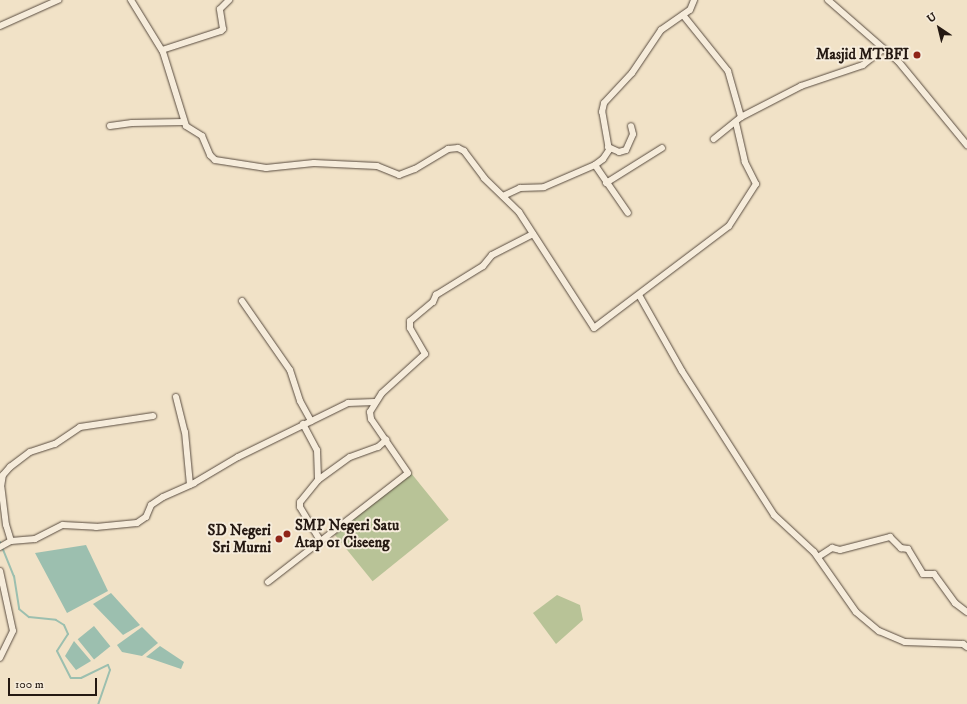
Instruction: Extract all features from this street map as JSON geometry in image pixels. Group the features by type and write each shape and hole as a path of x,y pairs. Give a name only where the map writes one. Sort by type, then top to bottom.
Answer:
{"street":[{"path":"0,26 58,0"},
{"path":"131,0 162,50 184,122 189,129 202,136 210,156 215,160 262,168 323,163 377,166 399,175 454,147 464,151 484,178 519,212 594,328 729,226 756,184 743,156 736,123"},
{"path":"162,50 221,31 223,28 220,9 229,0"},
{"path":"503,196 520,188 544,187 596,165 606,154 608,147 602,112 604,103 632,73 661,30 690,10 694,0"},
{"path":"828,0 898,61 924,89 938,112 967,145"},
{"path":"683,15 728,71 741,118"},
{"path":"714,139 741,118 801,86 863,65 883,49"},
{"path":"110,126 132,123 184,122"},
{"path":"608,147 619,152 626,150 633,134 631,126"},
{"path":"606,183 662,148"},
{"path":"596,165 606,183 628,213"},
{"path":"268,582 408,473 371,419 370,412 374,402 394,380 425,354 410,328 410,321 433,302 436,295 482,266 492,255 533,234"},
{"path":"639,295 682,371 774,515 818,557 851,606 879,631 905,642 963,644 967,647"},
{"path":"242,301 290,370 300,401 311,421"},
{"path":"176,397 184,432 190,485"},
{"path":"0,548 10,541 35,539 63,525 96,527 137,523 146,517 154,502 190,485 238,457 303,424 352,402 374,402"},
{"path":"10,541 6,525 1,487 4,475 10,467 30,452 54,444 80,426 153,416"},
{"path":"303,424 317,450 318,480"},
{"path":"321,542 300,507 300,502 318,480 350,457 378,447 386,440"},
{"path":"818,557 832,548 840,550 890,537 901,548 908,549 923,574 934,574 955,603 967,612"},
{"path":"0,571 13,631 0,658"}],"shaded area":[{"path":"411,473 449,520 373,581 335,535"},
{"path":"86,545 108,591 67,613 35,553"},
{"path":"111,593 140,625 123,635 93,604"},
{"path":"557,595 580,605 583,620 556,644 533,613"},
{"path":"94,626 110,646 94,659 78,639"},
{"path":"142,627 158,643 142,656 122,652 117,645"},
{"path":"74,641 91,661 76,670 65,656"},
{"path":"160,646 184,662 181,669 146,657"}],"waterway":[{"path":"0,542 14,576 19,609 29,617 56,620 64,625 68,634 57,651 71,678 81,678 108,665 110,670 98,704"}],"place":[{"name":"Masjid MTBFI","path":"917,55"},
{"name":"SMP Negeri Satu Atap 01 Ciseeng","path":"287,534"},
{"name":"SD Negeri Sri Murni","path":"279,539"}]}
